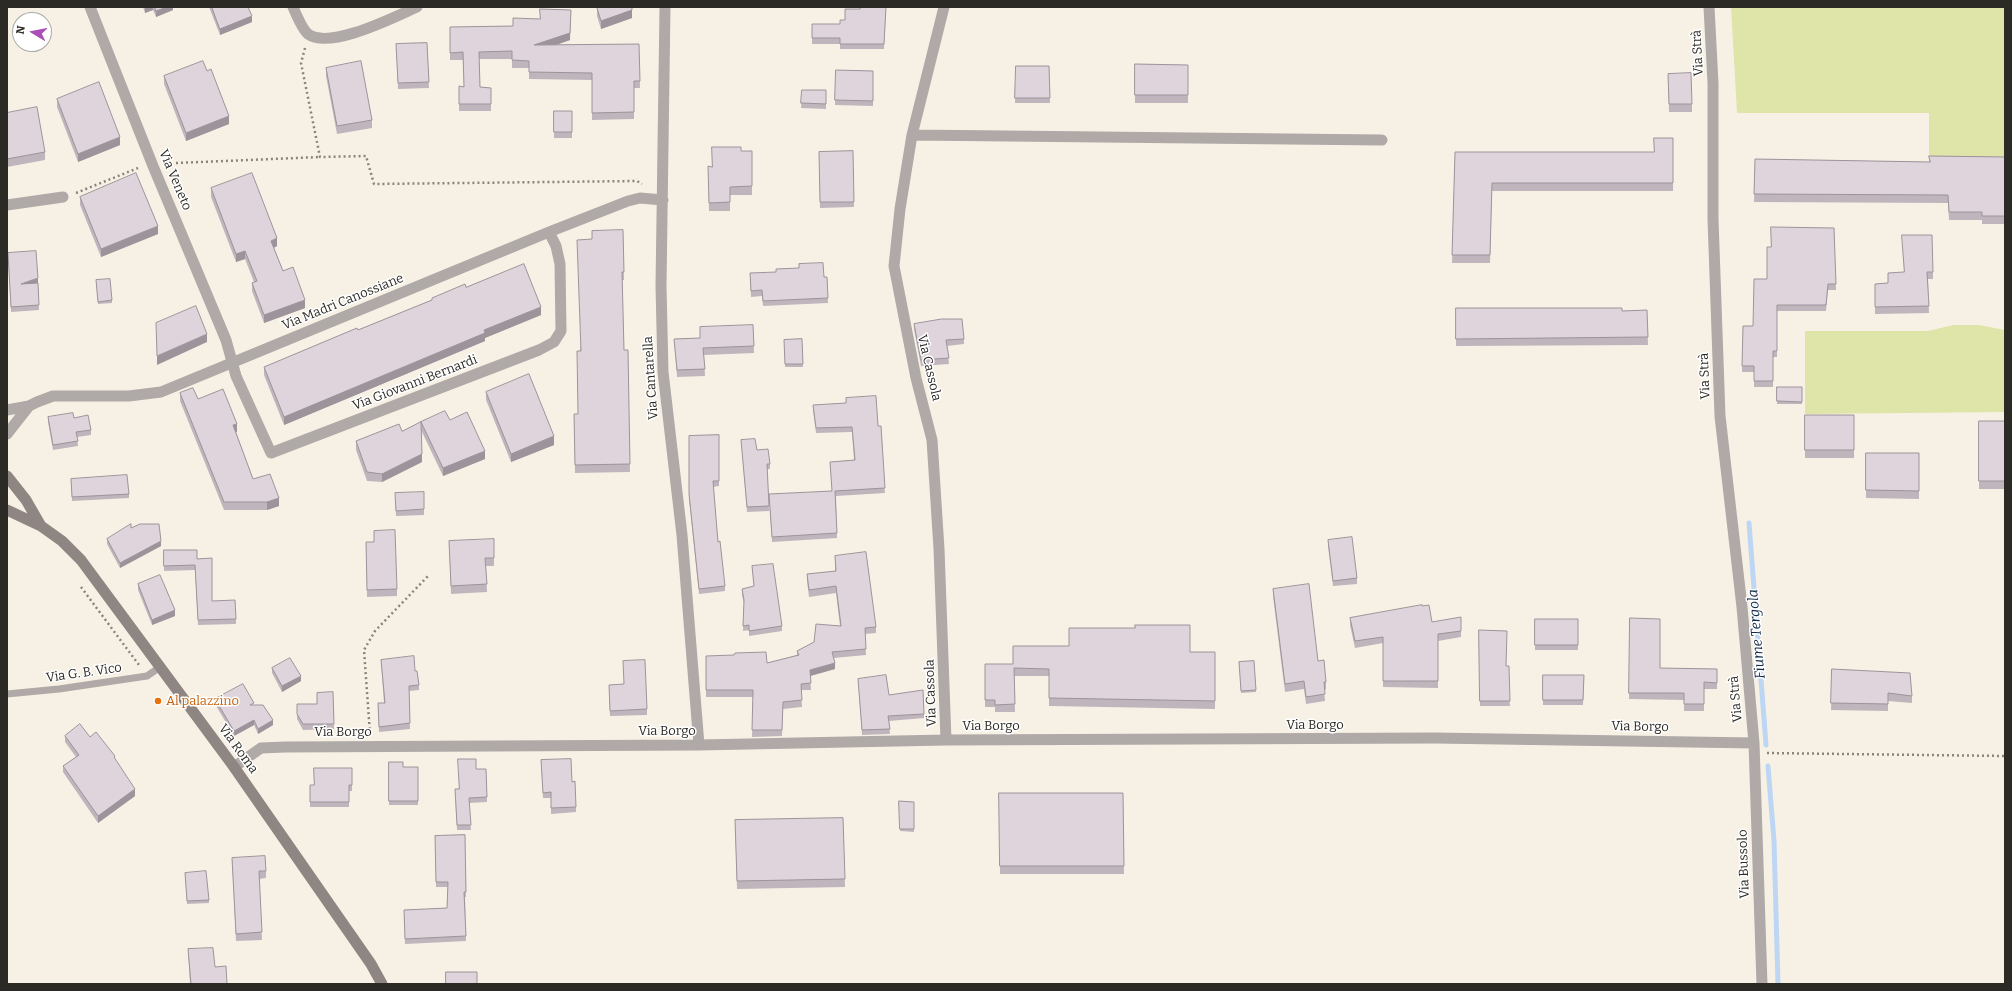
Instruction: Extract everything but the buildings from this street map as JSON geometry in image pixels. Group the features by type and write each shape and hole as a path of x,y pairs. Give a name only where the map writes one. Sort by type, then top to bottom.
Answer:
{"main road":[{"name":"Via Roma","path":"7,476 26,500 41,526"},
{"name":"Via Roma","path":"7,510 41,526 62,541 80,560 234,767 371,964 382,984"}],"street":[{"name":"Via Veneto","path":"90,7 153,166 226,340 232,363"},
{"path":"293,7 308,34 319,38 335,38 362,31 417,7"},
{"name":"Via Cantarella","path":"665,7 661,286 663,372 682,535 699,745"},
{"name":"Via Cassola","path":"944,7 912,135 900,209 894,266 916,378 932,440 939,549 946,740"},
{"name":"Via Strà","path":"1709,7 1713,83 1713,219 1720,416 1742,607 1755,748"},
{"path":"912,135 1382,140"},
{"path":"7,205 63,198"},
{"name":"Via Madri Canossiane","path":"29,406 53,396 129,396 161,392 549,232 628,201 640,198 663,200"},
{"name":"Via Giovanni Bernardi","path":"232,363 271,453 539,350 554,342 561,331 560,264 556,246 549,232"},
{"path":"7,410 29,406"},
{"path":"7,434 29,406"},
{"name":"Via Borgo","path":"234,767 261,748 370,746 699,745 946,740 1435,738 1755,748"},
{"name":"Via Bussolo","path":"1755,748 1762,984"}],"lane":[{"name":"Via G. B. Vico","path":"7,694 59,689 147,676 160,667"}],"path":[{"path":"308,34 301,63 320,157"},
{"path":"176,163 366,156 374,184 637,181 644,185"},
{"path":"63,198 99,185 141,167"},
{"path":"370,746 364,650 375,631 429,575"},
{"path":"80,585 147,676"},
{"path":"1755,748 2005,756"}],"green space":[{"path":"1731,7 2005,7 2005,166 1929,164 1929,113 1737,113"},
{"path":"1953,325 1979,325 2005,330 2005,412 1805,414 1805,331 1928,331"}],"waterway":[{"name":"Fiume Tergola","path":"1749,523 1766,745"},
{"name":"Fiume Tergola","path":"1768,766 1774,841 1778,984"}],"place":[{"name":"Al palazzino","path":"158,701"}]}
